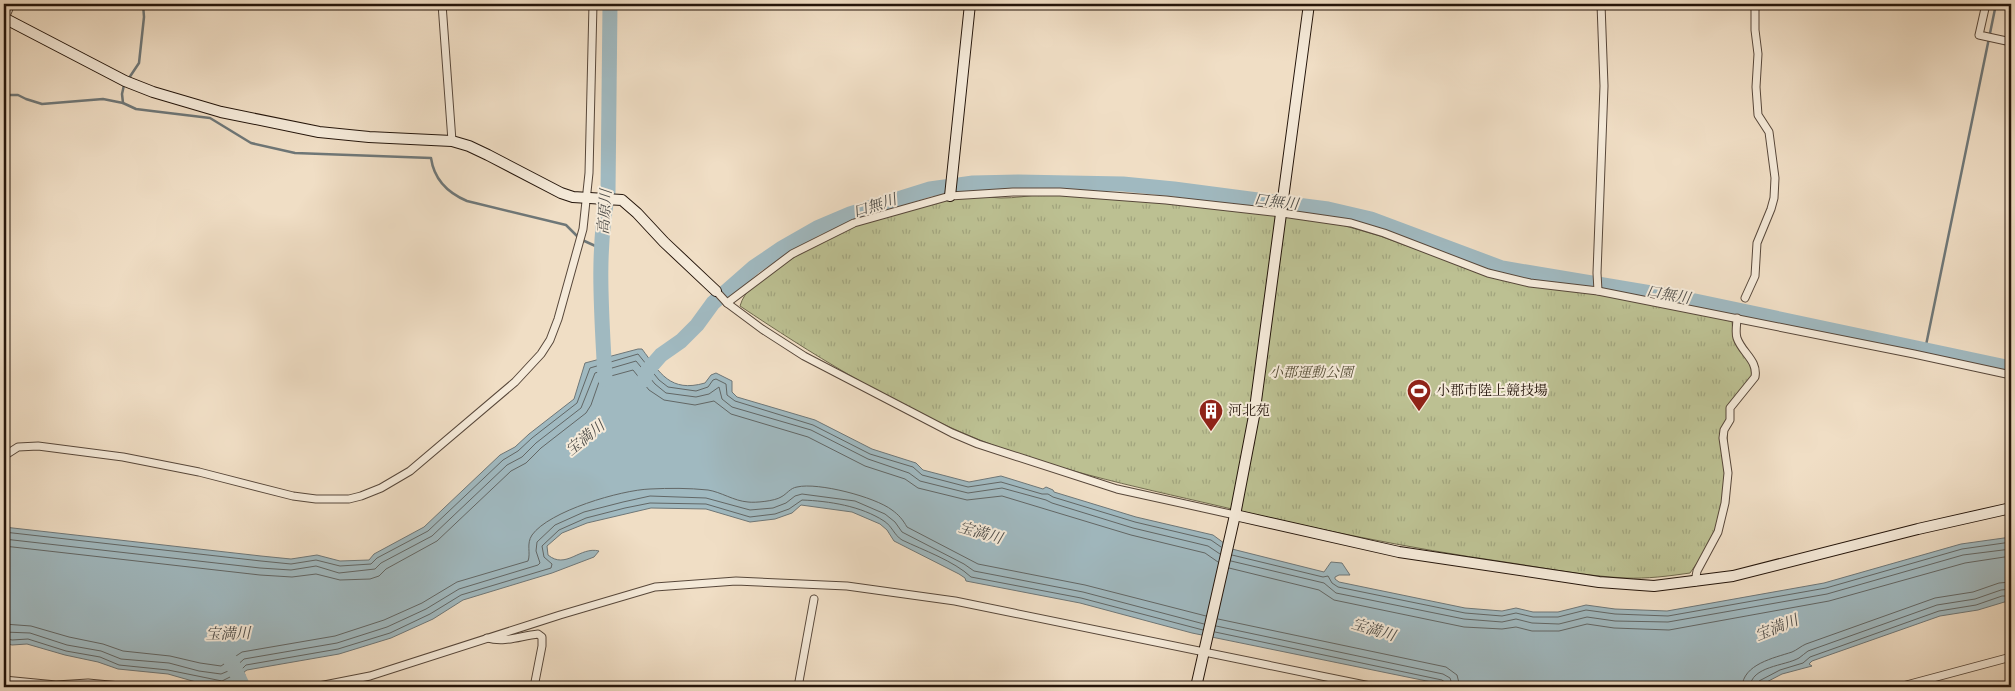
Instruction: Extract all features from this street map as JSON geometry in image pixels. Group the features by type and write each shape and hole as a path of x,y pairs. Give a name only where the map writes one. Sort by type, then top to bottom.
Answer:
{"street":[{"path":"11,4 4,18 125,82 152,92 221,112 319,132 369,137 452,141 488,154 561,193 588,198 622,200 638,213 664,242 727,303 762,330 820,365 952,433 978,444 1117,488 1234,520 1390,550 1500,568 1624,585 1654,586 1733,576 1918,529 2011,508"},
{"path":"442,4 452,141"},
{"path":"4,456 18,447 38,446 123,457 199,472 293,496 316,499 349,498 381,488 417,465 515,382 541,354 550,340 558,319 583,229 588,198 593,4"},
{"path":"950,196 970,4"},
{"path":"1196,687 1234,520 1261,372 1309,4"},
{"path":"1598,291 1597,273 1604,86 1600,4"},
{"path":"1746,298 1755,276 1757,244 1772,204 1774,178 1769,132 1758,115 1756,87 1758,54 1755,30 1755,4"},
{"path":"1986,4 1979,35 2011,42"},
{"path":"727,303 792,254 854,223 950,196 1013,192 1060,192 1166,200 1351,223 1384,233 1488,273 1530,283 1598,291 2011,375"},
{"path":"1695,582 1697,571 1718,532 1726,503 1728,473 1723,438 1724,430 1730,420 1730,408 1755,377 1756,373 1754,363 1736,337 1737,318"},
{"path":"314,687 370,676 486,638 655,587 736,581 847,586 955,601 1375,687"},
{"path":"798,687 814,599"},
{"path":"486,638 512,640 538,634 542,637 534,687"},
{"path":"1899,687 2011,657"},
{"path":"4,680 49,685 88,682 131,687"},
{"path":"73,683 87,687"}],"green space":[{"name":"小郡運動公園","path":"1042,194 1222,207 1342,225 1380,236 1487,275 1526,285 1604,295 1732,320 1733,334 1753,366 1753,375 1730,403 1723,503 1711,542 1690,573 1641,578 1595,576 1432,551 1290,522 1122,483 1025,456 934,420 849,375 740,306 745,295 752,288 791,259 861,223 912,206 938,201 963,197 1006,198"}],"water":[{"name":"宝満川","path":"642,349 661,373 674,383 693,385 705,383 711,375 716,373 732,381 732,392 737,397 815,420 872,449 916,463 923,470 969,482 1001,476 1043,489 1046,487 1054,492 1136,517 1213,535 1232,549 1324,572 1331,562 1342,563 1350,575 1335,577 1339,582 1465,608 1502,611 1516,608 1533,612 1558,612 1586,605 1615,609 1667,611 1824,583 1961,544 2011,537 2011,600 1978,610 1940,616 1812,661 1809,664 1812,666 1782,674 1757,687 1456,687 1192,633 1080,603 966,581 959,574 894,541 887,530 880,524 852,512 801,505 792,513 775,519 750,522 706,509 651,508 587,523 562,533 547,546 548,555 555,559 567,559 592,550 599,551 594,557 552,573 463,600 433,619 391,638 339,654 247,670 244,672 245,675 224,686 196,682 168,674 118,669 27,644 12,645 4,643 4,527 291,559 317,555 340,561 369,560 374,554 424,527 500,455 515,447 574,399 585,363"}],"waterway":[{"path":"129,78 139,63 144,17 143,4"},
{"name":"高原川","path":"605,379 601,308 601,262 604,215 608,192 610,4"},
{"path":"1925,350 1996,4"},
{"path":"123,103 124,85"},
{"path":"4,95 18,95 42,104 103,99 123,103 136,109 210,118 251,143 295,153 431,158 439,179 460,198 566,225 580,239 602,249"},
{"name":"口無川","path":"644,380 647,371 661,355 681,341 697,325 713,303 754,267 817,228 850,214 930,189 973,183 1018,182 1123,184 1328,209 1371,219 1502,268 1681,298 2011,368"},
{"path":"231,661 243,687"}],"place":[{"name":"小郡市陸上競技場","path":"1419,412"},
{"name":"河北苑","path":"1211,432"}]}
